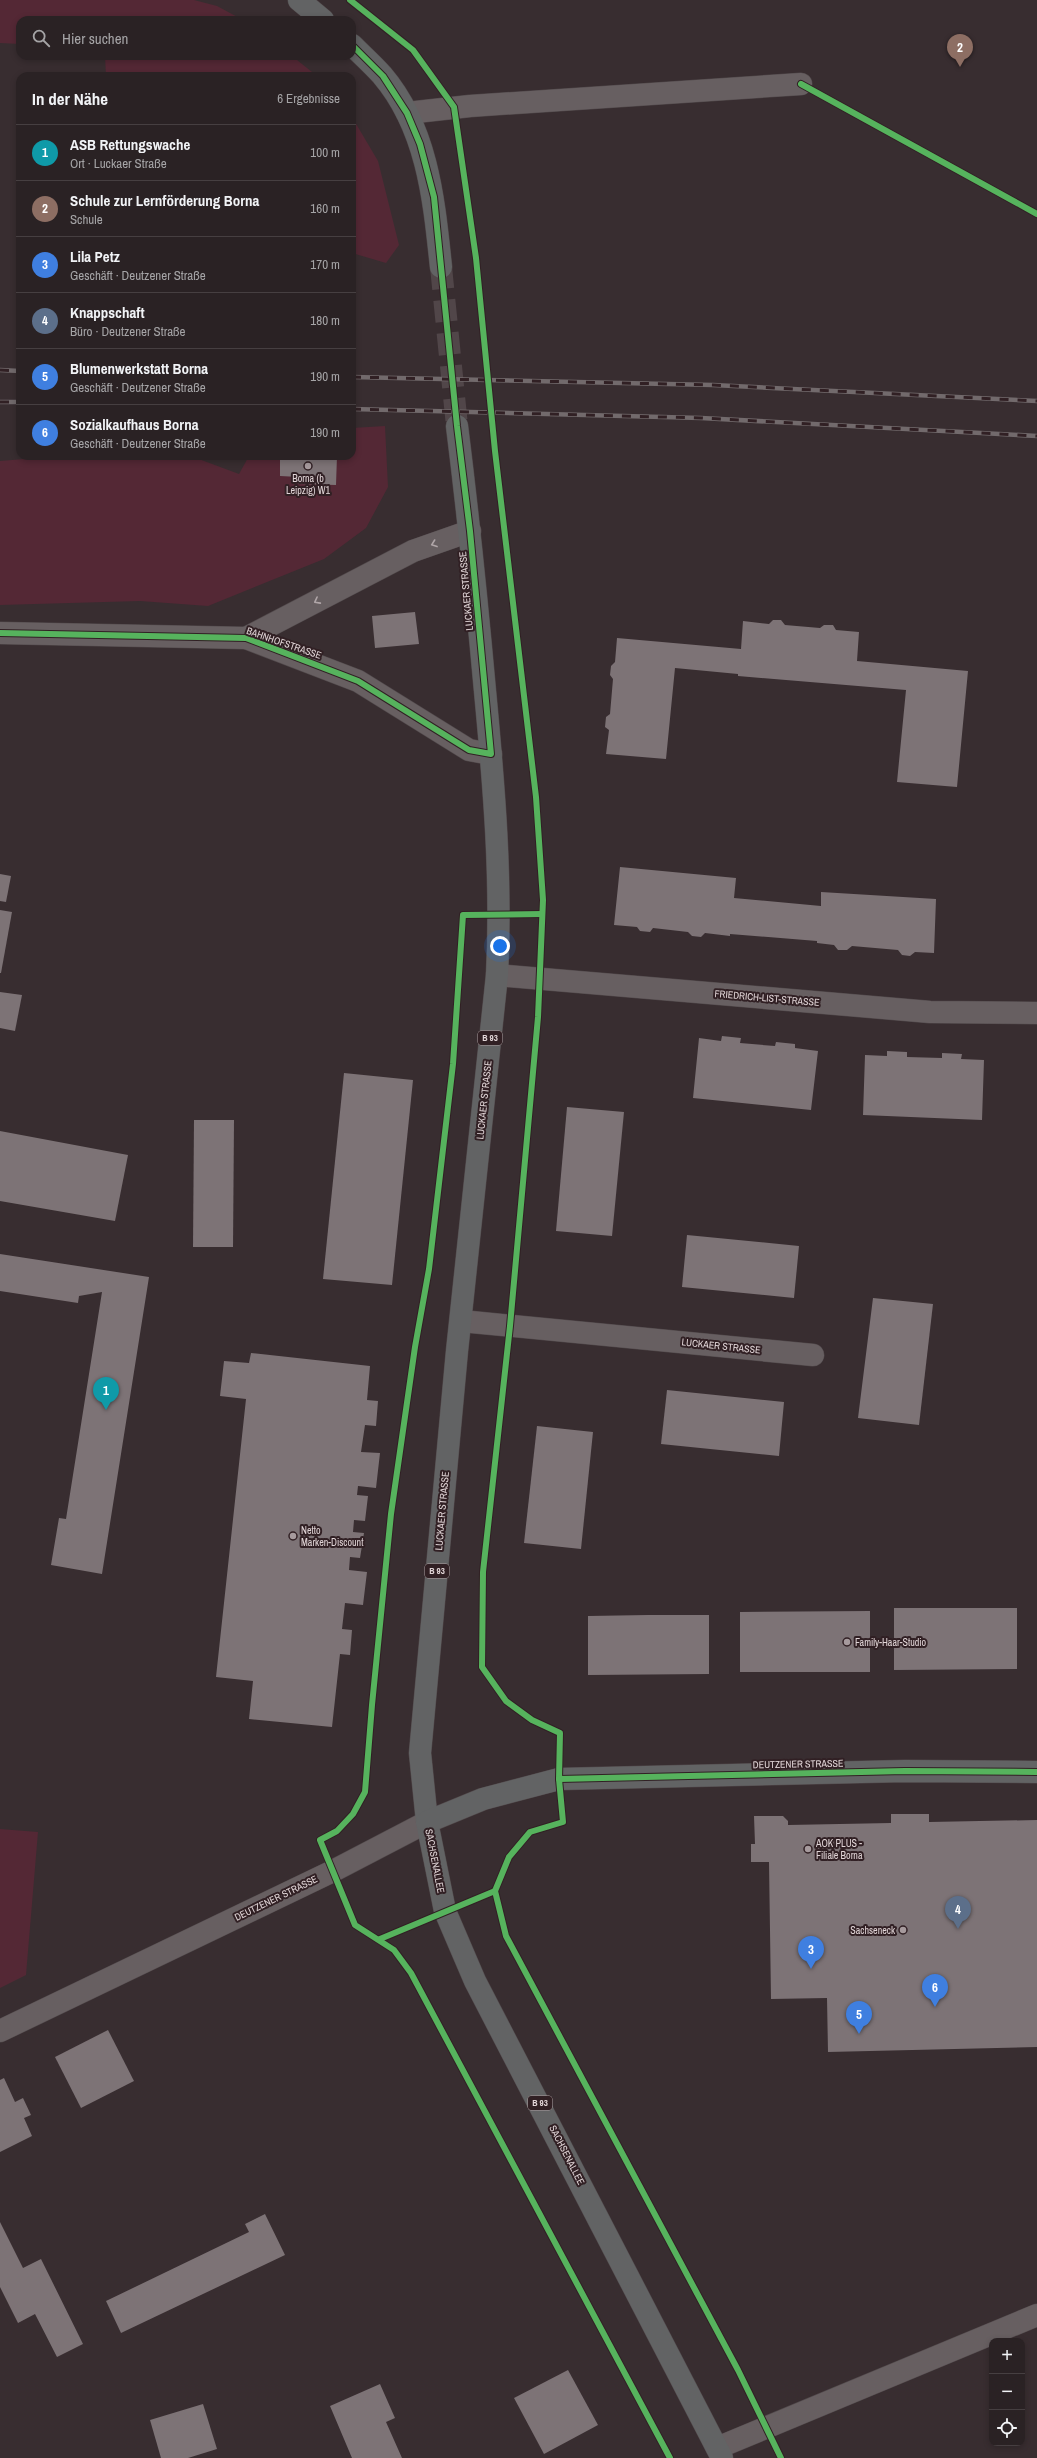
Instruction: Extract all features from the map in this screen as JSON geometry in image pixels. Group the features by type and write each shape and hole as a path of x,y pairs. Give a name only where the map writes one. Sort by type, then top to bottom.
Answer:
{"main road":[{"path":"299,0 318,16"},
{"path":"356,49 383,76 407,113 420,144 434,197 441,267"},
{"name":"LUCKAER STRASSE","path":"427,1822 420,1753 461,1321 497,975 500,913 491,754 470,531 457,426"},
{"name":"DEUTZENER STRASSE","path":"427,1822 483,1799 559,1779 905,1771 1037,1772"},
{"name":"SACHSENALLEE","path":"427,1822 445,1911 475,1981 720,2453"}],"street":[{"path":"407,113 470,106 801,84"},
{"name":"BAHNHOFSTRASSE","path":"246,638 413,551 470,531"},
{"name":"BAHNHOFSTRASSE","path":"0,633 246,638 358,681 469,750 491,754"},
{"name":"FRIEDRICH-LIST-STRASSE","path":"497,975 930,1012 1037,1013"},
{"name":"LUCKAER STRASSE","path":"461,1321 813,1355"},
{"name":"DEUTZENER STRASSE","path":"0,2031 311,1882 427,1822"},
{"path":"720,2453 1037,2315"}],"shaded area":[{"path":"0,0 194,0 217,6 236,16 16,16 16,44 0,43"},
{"path":"105,60 297,60 312,72 106,72"},
{"path":"356,124 378,161 399,245 386,263 356,254"},
{"path":"385,426 388,487 366,528 324,559 208,606 140,601 0,605 0,461 16,460 201,460 239,474 247,460 356,460 356,428"},
{"path":"0,1829 38,1832 26,1975 0,1988"}],"building":[{"name":"Borna (b Leipzig) W1","path":"280,460 337,460 336,485 298,484 299,477 280,476"},
{"path":"415,612 419,644 375,648 372,616"},
{"path":"773,620 781,620 785,625 820,628 824,625 833,625 836,630 859,632 857,661 968,671 957,787 897,782 906,690 738,676 738,674 675,668 666,759 606,754 609,730 605,727 606,717 610,714 613,679 610,675 611,666 615,662 617,638 741,649 743,621 769,624"},
{"path":"620,867 736,878 734,898 821,906 821,892 936,899 934,953 915,952 910,956 902,955 898,950 852,946 847,950 838,950 834,945 817,943 817,941 730,934 730,936 705,933 701,937 692,936 688,932 653,928 650,932 640,931 637,927 614,925"},
{"path":"0,874 11,876 6,902 0,901"},
{"path":"0,910 12,912 1,973 0,973"},
{"path":"0,992 22,995 15,1031 0,1028"},
{"path":"722,1036 741,1038 740,1043 775,1046 776,1042 795,1044 795,1048 818,1051 811,1110 693,1098 699,1038 721,1041"},
{"path":"887,1051 907,1052 907,1057 942,1058 942,1053 962,1054 961,1059 984,1060 982,1120 863,1115 865,1055 887,1056"},
{"path":"344,1073 413,1080 392,1285 323,1279"},
{"path":"567,1107 624,1112 612,1236 556,1231"},
{"path":"194,1120 234,1120 233,1247 193,1247"},
{"path":"0,1131 128,1155 115,1221 0,1201"},
{"path":"687,1235 799,1246 794,1298 682,1287"},
{"path":"0,1254 149,1277 102,1574 51,1565 59,1518 66,1519 102,1292 79,1296 78,1303 0,1291"},
{"path":"873,1298 933,1304 919,1425 858,1418"},
{"path":"251,1353 370,1366 367,1400 378,1401 376,1426 365,1425 361,1452 380,1453 376,1488 358,1486 357,1495 368,1496 365,1521 354,1520 353,1532 364,1533 360,1558 350,1557 349,1570 367,1572 363,1605 345,1603 342,1629 352,1630 350,1655 340,1654 332,1727 249,1719 253,1681 216,1677 246,1399 220,1396 224,1361 249,1363"},
{"path":"667,1390 784,1402 779,1456 661,1444"},
{"path":"537,1426 593,1432 581,1549 524,1543"},
{"path":"894,1608 1017,1608 1017,1669 894,1670"},
{"path":"870,1611 870,1672 740,1672 740,1612"},
{"path":"709,1615 709,1674 588,1675 588,1616"},
{"name":"Sachseneck","path":"891,1814 929,1814 929,1822 1037,1820 1037,2047 828,2052 827,1998 771,1999 769,1862 751,1862 751,1844 755,1844 754,1816 783,1816 788,1821 788,1825 891,1823"},
{"path":"108,2030 134,2081 81,2108 55,2057"},
{"path":"4,2078 15,2102 23,2098 31,2115 24,2118 32,2136 0,2152 0,2080"},
{"path":"265,2214 285,2255 121,2333 106,2301 249,2232 245,2224"},
{"path":"0,2222 23,2268 41,2259 83,2344 57,2357 35,2314 18,2323 0,2287"},
{"path":"568,2370 598,2425 544,2454 514,2398"},
{"path":"380,2384 395,2418 386,2422 402,2458 352,2458 330,2406"},
{"path":"203,2404 217,2449 188,2458 161,2458 150,2420"}],"tunnel":[{"path":"441,267 457,426"}],"railway":[{"path":"0,370 16,371"},
{"path":"356,377 713,385 1037,401"},
{"path":"0,402 16,402"},
{"path":"356,409 701,418 1037,436"}],"cycle path":[{"path":"350,0 413,50 454,107 476,258 495,451 536,797 543,900 538,1017 510,1326 483,1572 482,1667 506,1701 532,1720 560,1733 559,1779 563,1822 530,1832 509,1857 495,1891 506,1936 738,2370 781,2458"},
{"path":"0,633 246,638 358,681 469,750 491,754 470,531 457,426 434,197 420,144 407,113 383,76 356,49"},
{"path":"801,84 1037,214"},
{"path":"542,914 463,915 453,1064 429,1269 415,1347 391,1514 365,1792 353,1814 337,1831 320,1840 355,1925 394,1950 411,1973 670,2458"},
{"path":"559,1779 905,1771 1037,1772"},
{"path":"380,1939 495,1891"}],"place":[{"name":"Schule zur Lernförderung Borna","path":"960,67"},
{"name":"Borna (b Leipzig) W1","path":"308,466"},
{"name":"ASB Rettungswache","path":"106,1410"},
{"name":"Netto Marken-Discount","path":"293,1536"},
{"name":"Family-Haar-Studio","path":"847,1642"},
{"name":"AOK PLUS - Filiale Borna","path":"808,1849"},
{"name":"Knappschaft","path":"958,1929"},
{"name":"Sachseneck","path":"903,1930"},
{"name":"Lila Petz","path":"811,1969"},
{"name":"Sozialkaufhaus Borna","path":"935,2007"},
{"name":"Blumenwerkstatt Borna","path":"859,2034"}]}
